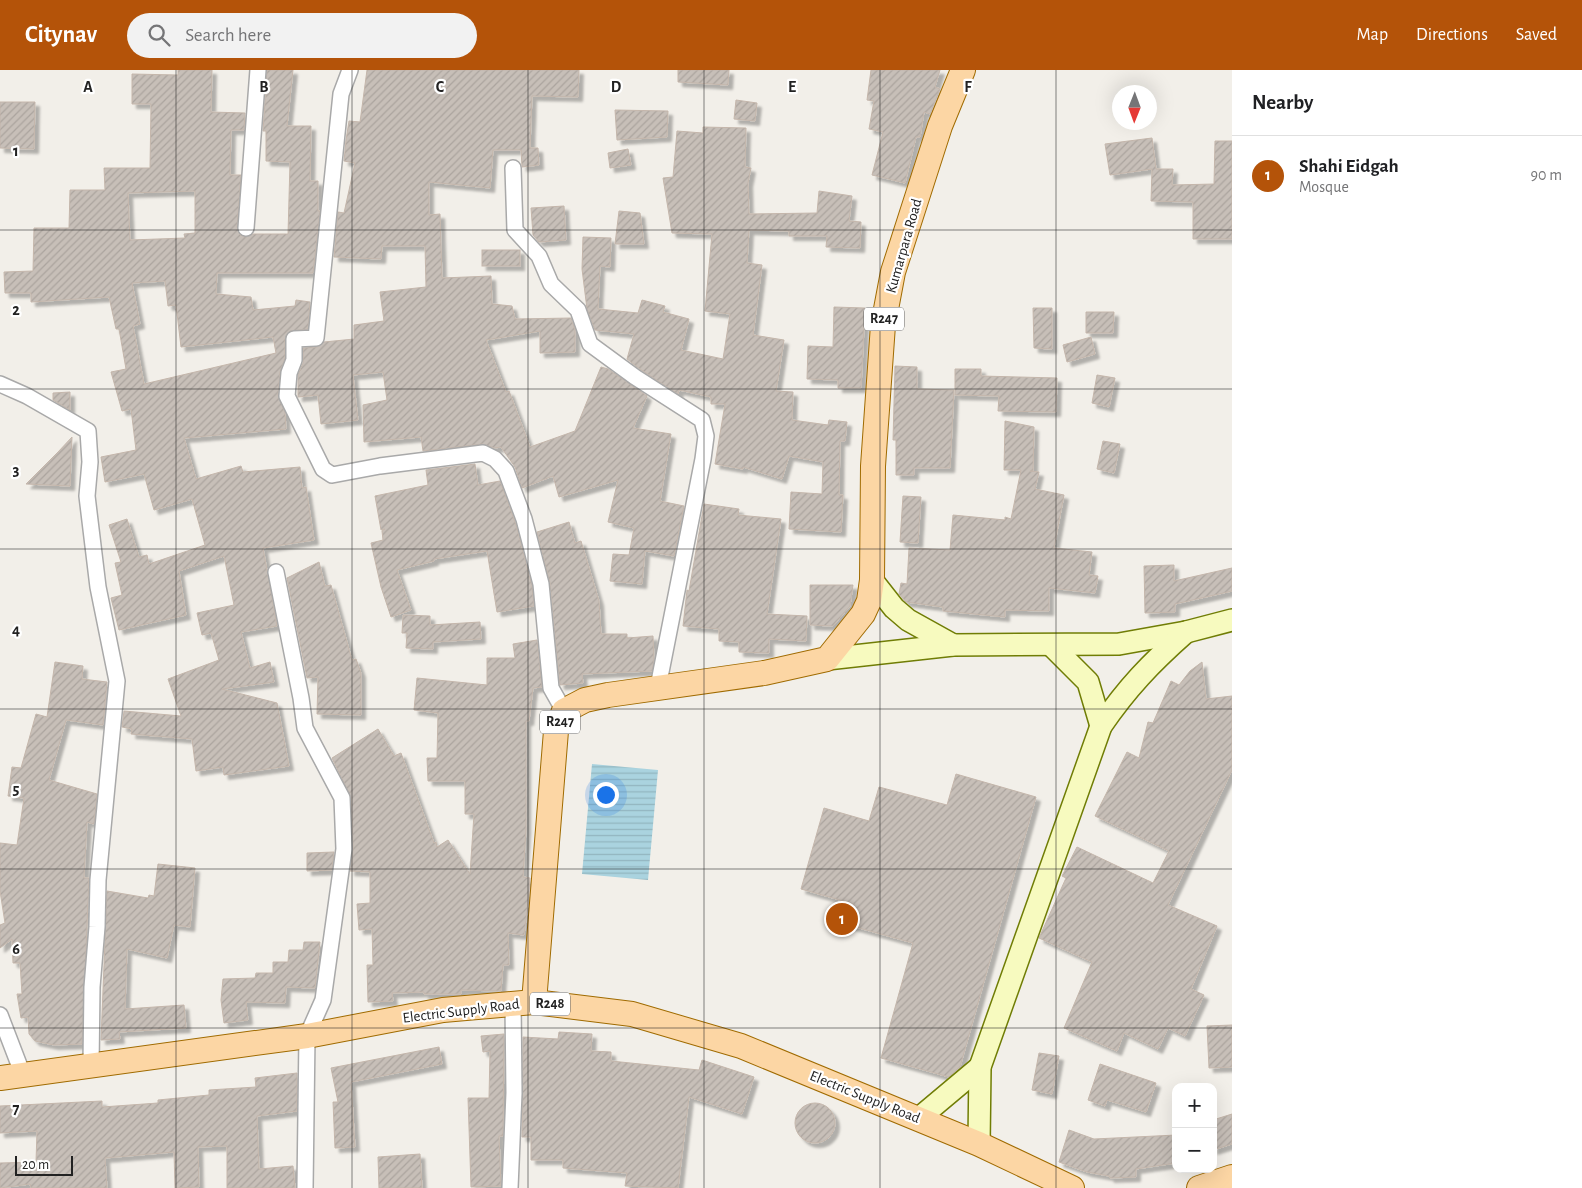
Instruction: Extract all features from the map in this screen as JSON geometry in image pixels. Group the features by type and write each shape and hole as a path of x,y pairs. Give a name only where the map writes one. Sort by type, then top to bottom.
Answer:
{"main road":[{"name":"Kumarpara Road","path":"872,580 874,466 883,325 894,272 940,126 963,70"},
{"name":"R247","path":"524,1002 556,731 564,711 585,700 764,673 827,659 863,614 869,601 872,580"},
{"path":"872,580 894,608 908,620 952,645"},
{"path":"827,659 952,645 1119,644 1186,632 1232,620"},
{"path":"979,1144 980,1067 1101,726 1149,664 1186,632"},
{"path":"1051,644 1088,682 1101,726"},
{"name":"Electric Supply Road","path":"11,1076 307,1036 443,1010 524,1002 632,1014 732,1044 979,1144 1072,1188"},
{"path":"918,1119 980,1067"},
{"path":"1199,1188 1232,1177"}],"street":[{"path":"246,228 258,70"},
{"path":"350,70 341,94 316,338 294,339 294,360 289,373 287,396 323,469 332,476 380,466 483,453 495,458 506,471 524,519 541,584 551,688 564,711"},
{"path":"512,168 515,230 539,256 551,284 578,310 590,344 635,377 702,420 706,436 703,459 658,688"},
{"path":"0,384 27,396 88,431 90,462 87,496 98,587 117,681 98,880 97,927 92,987 91,1066"},
{"path":"276,572 302,698 305,728 342,798 344,849 323,1000 307,1036 305,1188"},
{"path":"510,1188 514,1093 524,1002"},
{"path":"0,1015 11,1076"}],"water":[{"path":"592,764 658,770 648,880 582,874"}],"building":[{"path":"178,70 212,70 211,112 245,113 244,130 231,130 230,175 241,175 237,227 240,235 246,237 253,234 288,234 290,162 266,161 266,131 263,131 267,70 293,70 287,126 311,126 310,181 318,181 318,211 320,211 313,273 217,273 216,294 251,297 253,310 295,306 296,300 310,302 308,329 290,331 285,339 285,358 280,372 278,395 285,413 286,429 184,438 196,479 241,466 243,472 300,467 302,488 306,487 314,540 263,548 277,626 241,632 250,668 270,662 274,682 222,689 277,703 289,766 224,775 223,767 196,771 192,739 131,734 132,729 122,727 124,711 181,716 168,679 219,660 211,633 202,635 197,613 234,605 224,556 179,571 186,615 119,630 111,598 122,595 115,563 121,562 109,525 127,519 139,557 147,555 149,564 205,545 192,499 154,510 144,474 105,482 101,457 136,450 131,409 122,411 111,372 126,369 119,329 116,329 109,297 31,302 31,293 5,293 4,272 33,271 34,228 69,228 70,190 105,190 104,168 150,168 151,104 132,104 132,74 178,75","holes":["195,191 195,233 184,234 185,238 130,240 128,193","165,281 168,306 176,305 181,347 273,337 276,353 144,384 133,326 140,324 132,283"]},
{"path":"367,70 579,70 578,97 532,96 530,148 538,148 539,165 522,167 521,150 493,150 490,188 429,182 429,215 440,214 442,278 491,276 492,304 512,306 515,319 571,318 575,330 575,352 540,353 540,331 486,340 506,392 509,391 530,447 575,431 601,367 608,369 647,396 633,428 671,434 660,501 684,506 674,556 645,551 642,584 610,581 613,554 629,555 634,528 608,522 618,480 559,497 553,476 522,488 515,467 501,447 495,448 482,444 423,451 421,437 364,442 363,405 387,400 383,372 353,375 358,420 321,424 318,395 298,397 298,375 303,363 303,348 317,347 324,342 354,339 354,325 384,321 380,292 426,287 425,246 382,246 381,259 334,257 338,212 344,213 355,163 344,161 349,121 360,122"},
{"path":"678,70 729,70 728,85 678,82"},
{"path":"871,70 940,70 935,87 940,89 930,114 924,112 920,137 916,137 905,183 872,175 883,132 869,129 874,101 867,100"},
{"path":"736,100 757,103 755,121 734,119"},
{"path":"0,102 35,102 34,149 0,148"},
{"path":"615,110 668,111 667,137 617,140"},
{"path":"703,127 746,128 745,167 751,168 748,183 749,214 817,213 819,191 852,196 849,221 861,222 860,248 826,247 827,236 789,236 789,231 749,230 747,263 762,265 753,335 784,340 776,391 793,392 792,420 828,425 829,420 847,422 845,441 840,441 839,495 843,495 841,532 789,529 791,492 822,494 823,462 789,456 782,479 743,467 743,469 715,464 725,404 711,404 711,397 679,390 678,394 640,369 627,359 634,334 595,330 587,309 582,269 583,237 611,238 610,267 600,266 598,309 638,313 642,300 665,306 663,312 689,319 681,350 723,359 730,314 705,311 712,234 672,233 663,178 673,177 677,131 703,133"},
{"path":"1152,138 1156,169 1173,169 1172,185 1214,184 1215,141 1232,141 1232,239 1193,239 1193,202 1151,201 1152,169 1110,175 1105,144"},
{"path":"628,149 631,165 610,168 608,153"},
{"path":"564,206 566,240 539,242 533,235 531,208"},
{"path":"619,211 640,213 644,244 615,244"},
{"path":"482,250 520,250 520,266 482,266"},
{"path":"834,307 865,308 861,388 838,388 838,380 807,379 808,346 833,347"},
{"path":"1033,308 1052,308 1052,349 1034,348"},
{"path":"1086,312 1114,312 1113,333 1086,333"},
{"path":"1091,337 1095,354 1067,362 1063,345"},
{"path":"895,366 917,367 917,389 954,390 950,468 914,468 914,475 896,475 896,440 893,440"},
{"path":"955,369 981,369 981,376 1057,378 1056,412 998,411 999,396 955,395"},
{"path":"1097,375 1115,378 1109,407 1092,403"},
{"path":"70,392 70,410 53,400 53,393"},
{"path":"1005,421 1034,427 1033,471 1030,471 1039,472 1035,489 1064,495 1054,548 1092,552 1089,575 1098,576 1095,593 1049,588 1049,611 1005,610 1005,617 943,611 943,607 906,602 899,594 901,583 907,584 909,548 950,550 953,515 1005,520 1005,517 1011,519 1021,470 1004,470"},
{"path":"72,437 70,486 26,484 58,452"},
{"path":"1103,441 1120,444 1114,473 1097,469"},
{"path":"475,464 478,485 500,481 516,525 532,586 534,606 497,612 487,551 434,559 434,561 397,570 411,610 391,617 381,587 371,543 383,540 382,531 385,529 381,530 375,496 428,485 426,470"},
{"path":"903,496 921,497 918,543 900,542"},
{"path":"704,504 739,509 738,515 781,519 767,614 807,616 806,641 769,639 769,653 739,652 739,642 719,641 719,629 683,626 687,590 689,591"},
{"path":"569,522 575,543 581,541 599,601 601,634 627,634 627,638 653,636 654,660 652,671 582,674 583,683 560,685 550,583 537,532"},
{"path":"319,562 325,586 331,585 352,660 356,659 361,673 361,715 317,714 318,677 307,678 287,578"},
{"path":"1174,565 1174,581 1232,568 1232,591 1175,604 1175,612 1145,613 1144,566"},
{"path":"810,585 853,585 850,606 833,626 810,625"},
{"path":"403,615 430,616 430,625 480,622 481,639 433,642 433,649 406,648 407,633 402,633"},
{"path":"537,640 542,687 533,688 529,721 526,721 526,830 523,877 530,878 528,904 524,935 508,933 509,965 503,965 501,991 461,990 461,994 392,993 393,1001 368,1002 367,965 373,965 372,929 359,930 357,904 370,903 370,872 350,871 353,849 351,797 332,758 378,729 394,756 401,753 434,843 436,842 437,847 448,840 470,874 474,814 465,814 465,781 428,781 427,758 437,758 438,713 414,710 417,678 487,685 487,658 515,658 513,644"},
{"path":"55,662 83,666 82,679 107,682 103,725 66,720 49,780 97,794 94,824 87,822 84,878 89,878 82,1044 54,1045 35,1041 29,1034 28,1017 21,1018 17,994 22,994 20,963 13,963 12,939 0,948 0,925 5,923 0,891 0,843 17,845 24,798 8,796 12,767 21,768 36,714 47,717"},
{"path":"1202,662 1206,699 1232,696 1232,770 1168,905 1217,926 1191,989 1204,995 1185,1036 1168,1028 1158,1049 1124,1033 1117,1051 1064,1028 1092,962 1039,938 1066,878 1062,876 1077,847 1153,883 1169,851 1095,816 1127,752 1139,758 1148,722 1153,723 1171,681 1179,685 1190,671"},
{"path":"956,774 1036,797 960,1067 949,1077 881,1058 913,943 848,925 854,904 801,889 824,808 869,821 879,787 947,805"},
{"path":"334,852 332,870 307,871 307,853"},
{"path":"158,864 195,868 190,927 174,925 167,958 127,949 125,1009 184,1005 186,1028 119,1032 120,1039 101,1040 107,891 148,898 149,895 154,896"},
{"path":"304,942 320,942 315,988 286,987 285,1003 246,1002 248,1020 224,1023 221,1000 223,979 255,978 256,973 273,973 273,962 288,962 289,950 303,950"},
{"path":"1232,1025 1232,1067 1209,1068 1207,1026"},
{"path":"559,1032 592,1034 591,1051 611,1052 611,1061 699,1070 702,1060 754,1077 742,1114 689,1097 678,1188 625,1186 627,1173 563,1168 563,1160 531,1160 531,1137 522,1137 523,1037 558,1039"},
{"path":"504,1034 503,1136 499,1136 501,1186 471,1187 468,1098 489,1098 490,1051 483,1052 481,1036"},
{"path":"439,1047 442,1064 351,1082 355,1147 335,1148 333,1102 338,1102 331,1068"},
{"path":"1039,1053 1059,1056 1052,1094 1032,1090"},
{"path":"1100,1064 1156,1083 1146,1112 1107,1100 1105,1106 1088,1100"},
{"path":"297,1073 297,1111 257,1116 259,1169 293,1166 295,1188 227,1188 227,1146 198,1147 199,1187 175,1188 174,1152 105,1158 107,1188 31,1188 30,1184 0,1188 0,1163 36,1162 37,1131 0,1133 0,1106 102,1101 102,1107 158,1103 158,1100 209,1095 209,1090 256,1087 255,1078"},
{"path":"811,1103 819,1103 826,1106 832,1112 835,1123 832,1134 826,1140 819,1143 811,1143 804,1140 798,1134 795,1127 795,1119 798,1112 804,1106"},
{"path":"1232,1114 1232,1144 1217,1149 1217,1128 1217,1119"},
{"path":"1069,1130 1094,1139 1172,1135 1172,1164 1136,1169 1136,1177 1110,1178 1109,1176 1087,1172 1059,1162"},
{"path":"420,1154 422,1188 379,1188 378,1157"}],"place":[{"name":"Shahi Eidgah","path":"842,919"}]}
